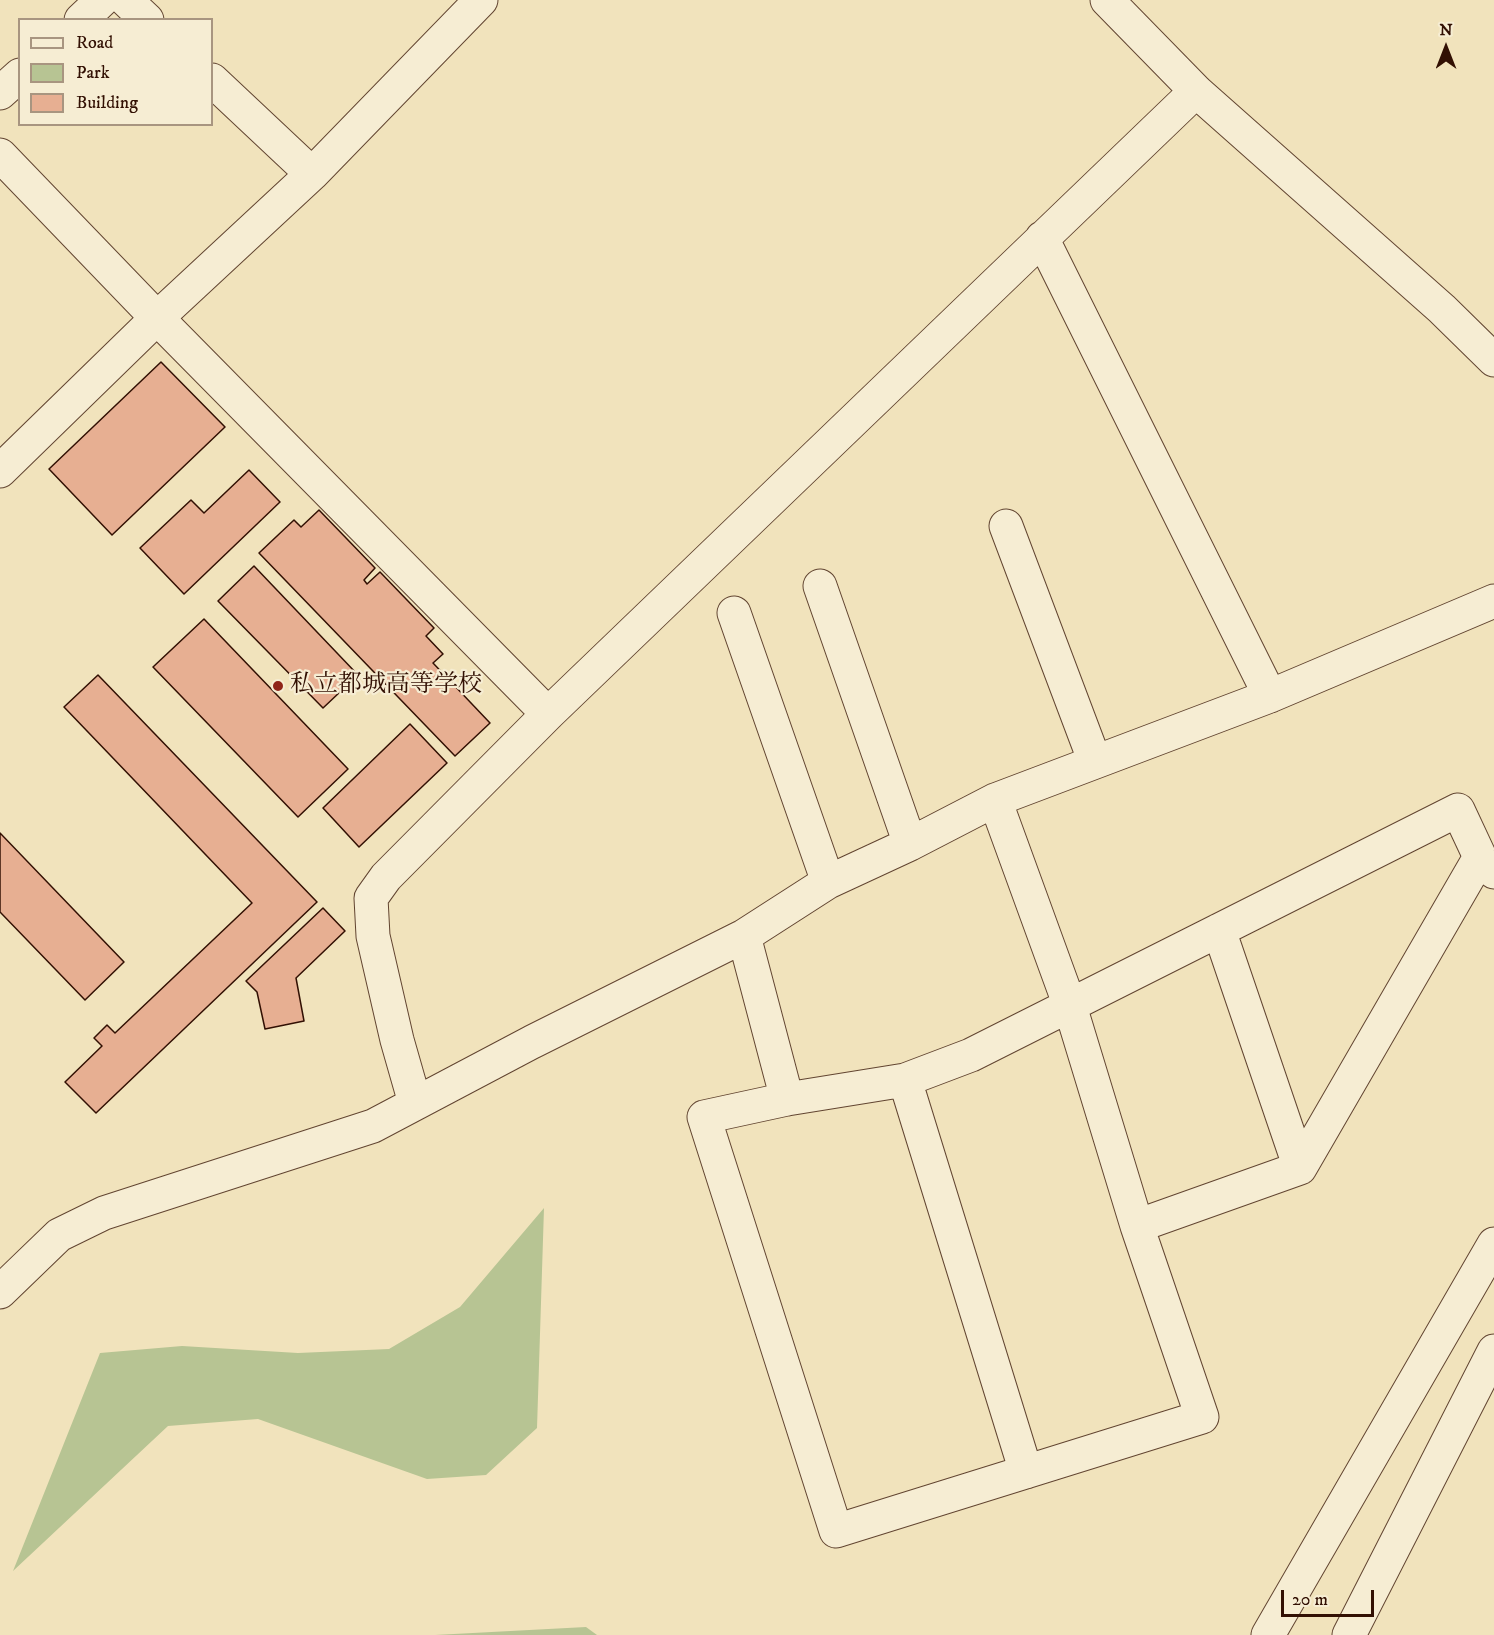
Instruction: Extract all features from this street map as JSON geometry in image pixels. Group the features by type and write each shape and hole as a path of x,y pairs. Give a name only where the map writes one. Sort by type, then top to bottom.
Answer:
{"street":[{"path":"83,18 102,0"},
{"path":"126,0 145,18"},
{"path":"1107,0 1196,91 1442,309 1494,360"},
{"path":"0,471 156,318 312,174 474,2"},
{"path":"0,93 18,77"},
{"path":"213,81 312,174"},
{"path":"416,1103 373,936 371,898 386,877 548,714 1196,91"},
{"path":"0,155 156,318 548,714"},
{"path":"1042,238 1270,696"},
{"path":"1006,526 1095,762"},
{"path":"820,586 910,844"},
{"path":"0,1292 59,1235 104,1213 372,1126 532,1042 744,936 828,882 910,844 995,800 1270,696 1494,601"},
{"path":"734,613 828,882"},
{"path":"995,800 1070,1006 1137,1226 1202,1417 836,1531 704,1117 787,1099 905,1080 971,1055 1070,1006 1458,810 1487,865 1300,1168 1137,1226"},
{"path":"1219,930 1300,1168"},
{"path":"744,936 787,1099"},
{"path":"905,1080 1026,1472"},
{"path":"1268,1635 1494,1244"},
{"path":"1349,1635 1494,1351"}],"green space":[{"path":"544,1208 537,1428 486,1475 427,1479 258,1419 168,1426 13,1571 100,1353 182,1346 298,1353 389,1349 460,1307"},
{"path":"586,1627 597,1635 435,1635"}],"building":[{"path":"161,362 225,427 112,535 49,469"},
{"path":"249,470 280,502 184,594 140,548 191,500 204,513"},
{"path":"319,510 375,568 364,580 367,584 380,572 434,628 426,636 443,654 433,663 490,723 455,756 259,553 294,520 301,527"},
{"path":"254,566 358,675 323,708 218,601"},
{"path":"204,619 348,769 298,817 153,667"},
{"path":"98,675 317,902 96,1113 65,1082 102,1046 94,1038 107,1025 115,1033 252,903 64,707"},
{"path":"410,724 447,763 359,847 323,808"},
{"path":"0,833 124,962 85,1000 0,912"},
{"path":"323,908 345,931 296,978 304,1021 265,1029 257,992 246,981"}],"place":[{"name":"私立都城高等学校","path":"278,686"}]}
